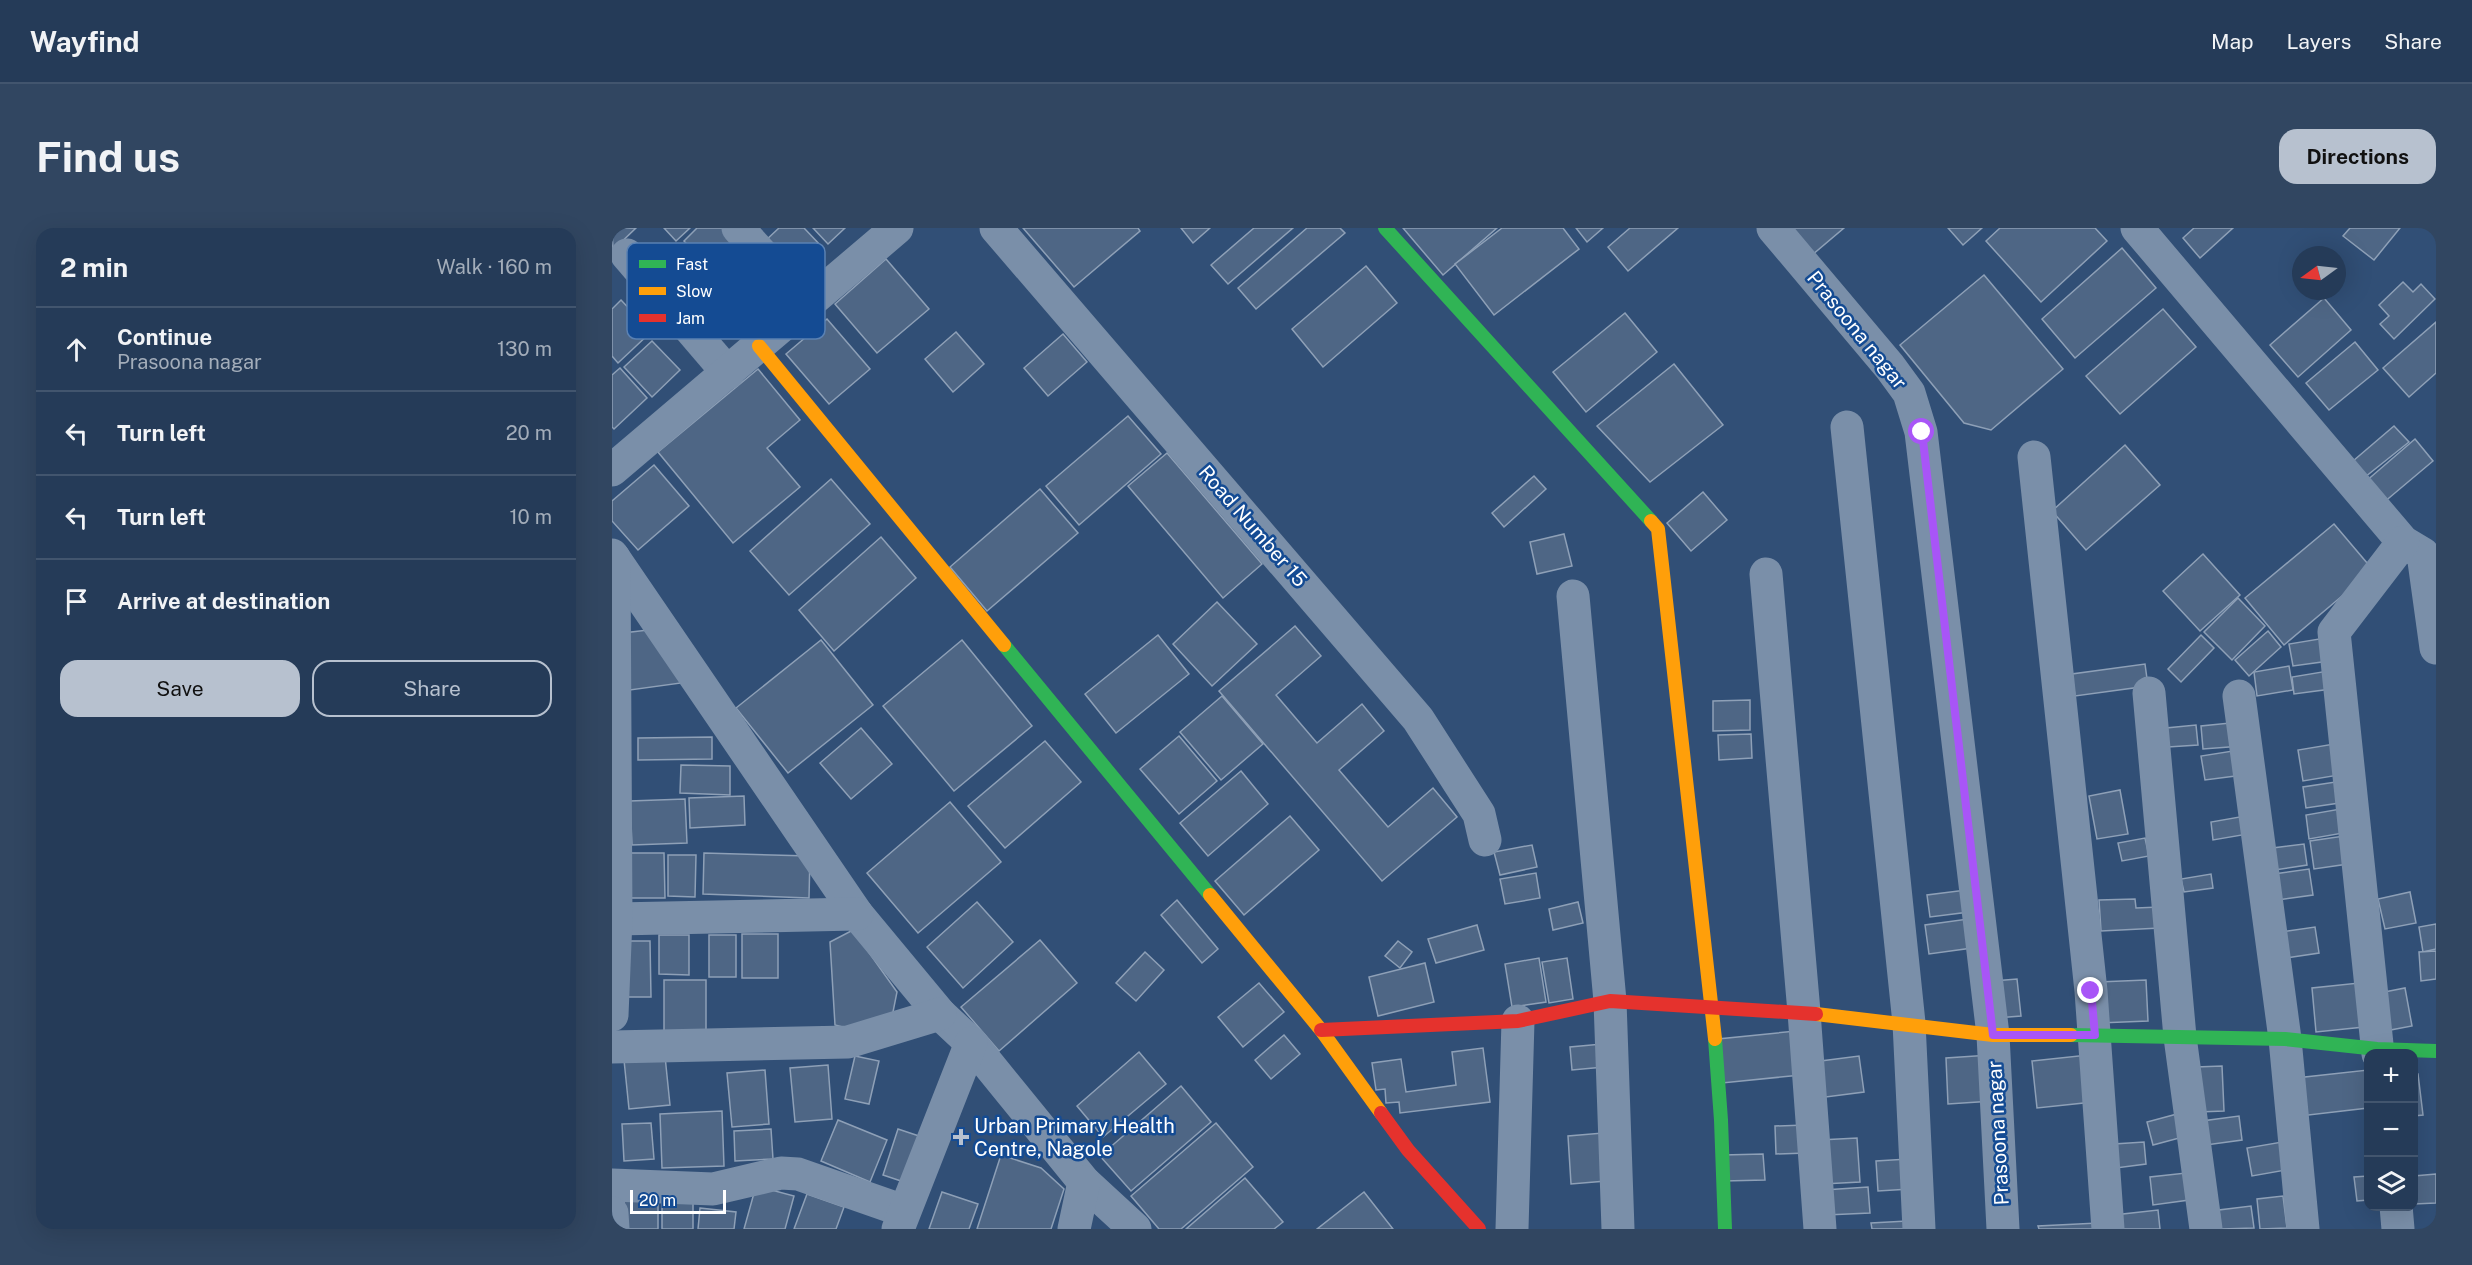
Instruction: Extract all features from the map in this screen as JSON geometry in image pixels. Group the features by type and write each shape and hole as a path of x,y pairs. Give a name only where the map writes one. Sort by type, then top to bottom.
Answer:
{"street":[{"path":"738,228 752,243"},
{"path":"825,289 897,228"},
{"name":"Road Number 15","path":"996,228 1418,719 1479,814 1485,840"},
{"path":"1385,228 1658,529 1712,1006 1721,1119 1725,1229"},
{"name":"Prasoona nagar","path":"1773,228 1890,367 1909,393 1917,412 1928,470 1993,1035 2003,1229"},
{"path":"2137,228 2403,542 2423,554 2436,648"},
{"path":"699,339 728,373"},
{"path":"612,470 767,339"},
{"path":"759,346 1321,1030 1408,1150 1479,1229"},
{"path":"1848,427 1909,1023 1919,1229"},
{"path":"2034,457 2095,1035 2108,1229"},
{"path":"2378,1049 2334,632 2403,542"},
{"path":"613,557 857,914 940,1014 971,1042 1084,1182 1135,1229"},
{"path":"612,1015 616,919 613,557"},
{"path":"1766,574 1804,1012 1820,1229"},
{"path":"1573,596 1610,1001 1618,1229"},
{"path":"2149,693 2180,1038 2206,1229"},
{"path":"2239,696 2285,1039 2304,1229"},
{"path":"616,919 857,914"},
{"path":"1321,1030 1518,1021 1610,1001 1804,1012 1993,1035 2285,1039 2364,1049"},
{"path":"612,1047 848,1042 940,1014"},
{"path":"1512,1229 1518,1021"},
{"path":"612,1185 713,1189 781,1173 798,1174 901,1220 971,1042"},
{"path":"2418,1051 2436,1051"},
{"path":"1074,1229 1084,1182"},
{"path":"2396,1211 2398,1229"},
{"path":"612,1213 613,1229"}],"building":[{"path":"612,228 636,228 613,250"},
{"path":"664,228 690,228 676,241"},
{"path":"697,228 729,228 744,243 686,243 684,241"},
{"path":"779,228 804,228 818,243 765,243"},
{"path":"813,228 845,228 828,244"},
{"path":"1023,228 1138,228 1140,231 1074,287"},
{"path":"1181,228 1210,228 1193,243"},
{"path":"1254,228 1293,228 1228,284 1211,265"},
{"path":"1307,228 1340,228 1345,233 1256,309 1238,288"},
{"path":"1403,228 1497,228 1443,275"},
{"path":"1502,228 1563,228 1579,249 1494,315 1455,264"},
{"path":"1576,228 1603,228 1587,242"},
{"path":"1630,228 1678,228 1628,271 1608,247"},
{"path":"1789,228 1844,228 1812,255"},
{"path":"1948,228 1982,228 1963,245"},
{"path":"2000,228 2095,228 2107,241 2041,302 1986,241"},
{"path":"2194,228 2233,228 2200,258 2183,238"},
{"path":"2350,228 2400,228 2374,260 2343,236"},
{"path":"2122,248 2156,288 2075,358 2042,319"},
{"path":"886,259 929,309 877,353 835,304"},
{"path":"1366,266 1397,303 1323,367 1292,329"},
{"path":"1984,275 2063,369 1991,430 1964,423 1900,345"},
{"path":"2403,282 2413,292 2421,284 2435,299 2394,339 2380,324 2389,316 2379,305"},
{"path":"621,300 627,306 627,339 644,339 618,363 612,356 612,309"},
{"path":"2322,300 2326,300 2351,330 2298,377 2270,345"},
{"path":"2163,309 2196,347 2120,414 2086,376"},
{"path":"1625,313 1657,352 1586,412 1553,372"},
{"path":"827,319 870,369 829,404 786,354 804,339 825,339 825,321"},
{"path":"2436,322 2436,373 2409,397 2383,368"},
{"path":"956,332 984,364 953,392 925,359"},
{"path":"1063,334 1087,362 1048,396 1024,368"},
{"path":"652,341 680,370 652,397 624,367"},
{"path":"2355,342 2378,370 2329,410 2306,383"},
{"path":"1674,364 1723,425 1650,482 1597,426"},
{"path":"620,368 647,398 614,429 612,427 612,375"},
{"path":"758,369 800,420 767,448 800,487 733,543 658,452"},
{"path":"1128,416 1161,454 1079,525 1046,486"},
{"path":"2394,426 2409,442 2360,481 2346,467"},
{"path":"2415,439 2433,461 2383,503 2365,482"},
{"path":"2125,445 2160,485 2086,550 2052,511"},
{"path":"1167,453 1262,564 1223,598 1128,486"},
{"path":"654,465 689,506 638,550 612,521 612,501"},
{"path":"1534,476 1546,489 1504,527 1492,513"},
{"path":"831,479 870,524 789,595 750,551"},
{"path":"1040,489 1078,533 987,611 950,567"},
{"path":"1703,492 1727,520 1691,551 1667,523"},
{"path":"2334,524 2373,570 2284,645 2245,598"},
{"path":"1564,534 1572,566 1537,574 1530,542"},
{"path":"881,537 916,578 834,651 799,610"},
{"path":"2203,554 2240,595 2200,631 2163,591"},
{"path":"2238,598 2265,626 2232,660 2204,632"},
{"path":"1217,602 1257,644 1212,686 1173,644"},
{"path":"1295,626 1321,656 1276,695 1317,743 1362,704 1384,731 1339,770 1388,827 1433,788 1457,817 1382,881 1219,691"},
{"path":"648,630 681,683 630,690 623,633"},
{"path":"2268,631 2281,647 2249,676 2235,660"},
{"path":"1158,635 1189,674 1116,733 1085,694"},
{"path":"2201,635 2214,648 2181,682 2168,669"},
{"path":"2325,638 2329,661 2293,666 2289,644"},
{"path":"821,640 873,705 788,773 736,708"},
{"path":"962,640 1032,726 954,791 883,706"},
{"path":"2145,664 2148,686 2075,696 2072,674"},
{"path":"2289,666 2293,690 2257,696 2254,672"},
{"path":"2328,671 2331,689 2294,694 2292,677"},
{"path":"1222,696 1263,744 1221,780 1180,732"},
{"path":"1750,700 1750,730 1713,731 1713,701"},
{"path":"2240,722 2242,746 2203,749 2201,726"},
{"path":"2196,725 2198,745 2168,747 2166,728"},
{"path":"861,728 892,764 851,799 820,763"},
{"path":"1751,734 1752,758 1719,760 1718,735"},
{"path":"1179,736 1217,781 1179,814 1140,769"},
{"path":"712,737 712,759 638,760 638,738"},
{"path":"1045,741 1081,782 1005,848 968,806"},
{"path":"2334,744 2339,775 2303,781 2298,750"},
{"path":"2239,750 2243,775 2205,780 2201,756"},
{"path":"681,765 730,766 730,795 680,793"},
{"path":"1241,771 1268,804 1208,856 1180,823"},
{"path":"2342,781 2346,802 2306,808 2303,787"},
{"path":"2120,790 2128,834 2097,839 2089,796"},
{"path":"744,796 745,825 690,828 689,798"},
{"path":"685,799 687,843 632,845 630,801"},
{"path":"950,802 1001,862 918,933 867,873"},
{"path":"2346,808 2349,832 2309,839 2306,815"},
{"path":"1290,816 1319,850 1244,915 1215,881"},
{"path":"2245,816 2248,834 2213,840 2211,822"},
{"path":"2344,836 2348,864 2314,869 2310,841"},
{"path":"2145,838 2149,856 2122,861 2118,843"},
{"path":"2304,844 2307,865 2268,871 2265,849"},
{"path":"1532,845 1537,867 1500,875 1494,852"},
{"path":"628,853 664,853 665,898 629,898"},
{"path":"704,853 810,856 809,898 703,894"},
{"path":"668,855 696,855 695,897 668,896"},
{"path":"2309,869 2313,895 2271,901 2267,875"},
{"path":"1536,873 1540,898 1505,904 1500,879"},
{"path":"2211,874 2213,888 2184,892 2181,879"},
{"path":"1966,890 1969,912 1930,917 1927,895"},
{"path":"2410,892 2416,923 2385,929 2378,899"},
{"path":"2135,899 2136,908 2159,907 2160,928 2101,931 2099,900"},
{"path":"1177,900 1218,949 1202,963 1161,915"},
{"path":"977,902 1013,942 963,988 927,947"},
{"path":"1578,902 1583,923 1553,930 1549,909"},
{"path":"1968,919 1972,948 1929,954 1925,925"},
{"path":"2436,924 2436,949 2423,952 2419,927"},
{"path":"1477,925 1484,950 1436,963 1428,939"},
{"path":"2315,927 2319,953 2279,959 2275,933"},
{"path":"853,930 897,992 892,1017 854,1030 835,1025 830,942"},
{"path":"742,934 778,934 778,978 742,978"},
{"path":"659,935 689,935 689,975 659,974"},
{"path":"709,935 736,935 736,977 709,977"},
{"path":"1040,940 1077,983 999,1051 961,1007"},
{"path":"618,941 650,941 651,997 618,997"},
{"path":"1398,941 1412,952 1400,968 1385,956"},
{"path":"2436,951 2436,979 2421,981 2419,952"},
{"path":"1145,952 1164,970 1136,1001 1116,983"},
{"path":"1539,958 1546,1002 1512,1007 1505,964"},
{"path":"1567,958 1573,999 1549,1003 1542,962"},
{"path":"1425,963 1434,1002 1378,1016 1369,977"},
{"path":"2017,979 2021,1016 1996,1018 1993,981"},
{"path":"664,980 706,980 706,1031 664,1031"},
{"path":"2146,980 2148,1021 2099,1023 2098,982"},
{"path":"1259,983 1284,1012 1243,1047 1218,1017"},
{"path":"2359,983 2364,1027 2316,1032 2312,988"},
{"path":"2405,988 2412,1026 2385,1031 2379,993"},
{"path":"1796,1031 1801,1075 1722,1083 1718,1039"},
{"path":"1284,1035 1300,1054 1271,1079 1255,1060"},
{"path":"1602,1044 1604,1067 1572,1070 1570,1047"},
{"path":"1483,1048 1490,1102 1400,1113 1399,1102 1386,1103 1385,1089 1376,1090 1372,1063 1401,1059 1406,1092 1456,1085 1452,1052"},
{"path":"1139,1052 1166,1084 1103,1137 1077,1106"},
{"path":"1990,1055 1993,1101 1948,1104 1946,1058"},
{"path":"2088,1055 2093,1102 2037,1108 2032,1061"},
{"path":"665,1056 670,1105 629,1109 624,1060"},
{"path":"855,1056 879,1061 869,1104 845,1099"},
{"path":"1859,1056 1864,1092 1818,1098 1813,1062"},
{"path":"828,1065 832,1119 795,1122 790,1068"},
{"path":"2222,1066 2224,1111 2198,1112 2196,1067"},
{"path":"765,1070 769,1124 732,1127 727,1073"},
{"path":"2364,1070 2364,1108 2300,1116 2296,1078"},
{"path":"2418,1074 2423,1115 2418,1116"},
{"path":"1181,1086 1211,1122 1131,1191 1100,1156"},
{"path":"722,1111 724,1166 662,1168 660,1114"},
{"path":"2177,1114 2183,1137 2153,1145 2147,1122"},
{"path":"2239,1116 2242,1140 2206,1145 2202,1121"},
{"path":"838,1120 887,1140 870,1182 821,1161"},
{"path":"651,1123 654,1159 624,1161 622,1124"},
{"path":"1216,1123 1253,1167 1181,1229 1159,1229 1131,1196"},
{"path":"1805,1125 1806,1153 1776,1154 1775,1126"},
{"path":"771,1129 773,1159 735,1161 734,1131"},
{"path":"898,1129 925,1138 910,1184 883,1175"},
{"path":"1603,1133 1606,1181 1571,1184 1568,1136"},
{"path":"1857,1138 1860,1182 1823,1184 1820,1140"},
{"path":"2144,1142 2146,1164 2116,1168 2114,1144"},
{"path":"2282,1142 2286,1170 2252,1176 2247,1148"},
{"path":"1763,1154 1765,1180 1724,1181 1723,1155"},
{"path":"1001,1155 1041,1168 1064,1189 1051,1229 977,1229"},
{"path":"1908,1159 1910,1189 1878,1191 1876,1161"},
{"path":"2186,1173 2189,1200 2153,1205 2150,1177"},
{"path":"2436,1174 2436,1203 2418,1204 2418,1176"},
{"path":"2364,1176 2364,1200 2357,1201 2354,1177"},
{"path":"1245,1178 1283,1222 1274,1229 1186,1229"},
{"path":"756,1186 794,1196 785,1229 744,1229"},
{"path":"1868,1187 1870,1213 1826,1215 1824,1190"},
{"path":"942,1192 978,1204 969,1229 929,1229"},
{"path":"1364,1192 1393,1229 1317,1229"},
{"path":"807,1194 844,1207 836,1229 794,1229"},
{"path":"2283,1196 2287,1228 2260,1229 2257,1199"},
{"path":"624,1199 658,1199 658,1229 624,1229"},
{"path":"662,1202 693,1202 693,1229 662,1229"},
{"path":"2251,1206 2254,1228 2221,1229 2219,1210"},
{"path":"700,1208 736,1212 734,1229 698,1229"},
{"path":"2158,1210 2160,1229 2116,1229 2114,1215"},
{"path":"1907,1221 1908,1229 1872,1229 1871,1223"},
{"path":"2098,1223 2099,1229 2039,1229 2038,1226"}],"traffic: fast":[{"path":"1385,228 1651,521"},
{"path":"1004,645 1210,895"},
{"path":"2071,1035 2285,1039 2377,1049 2436,1051"},
{"path":"1715,1039 1725,1229"}],"traffic: slow":[{"path":"759,346 1004,645"},
{"path":"1651,521 1658,529 1715,1039"},
{"path":"1210,895 1321,1030 1381,1113"},
{"path":"1816,1014 1993,1035 2071,1035"}],"traffic: jam":[{"path":"1321,1030 1518,1021 1610,1001 1816,1014"},
{"path":"1381,1113 1408,1150 1479,1229"}],"place":[{"name":"Urban Primary Health Centre, Nagole","path":"961,1137"}],"route":[{"path":"1922,432 1993,1035 2095,1035 2091,991"}]}
